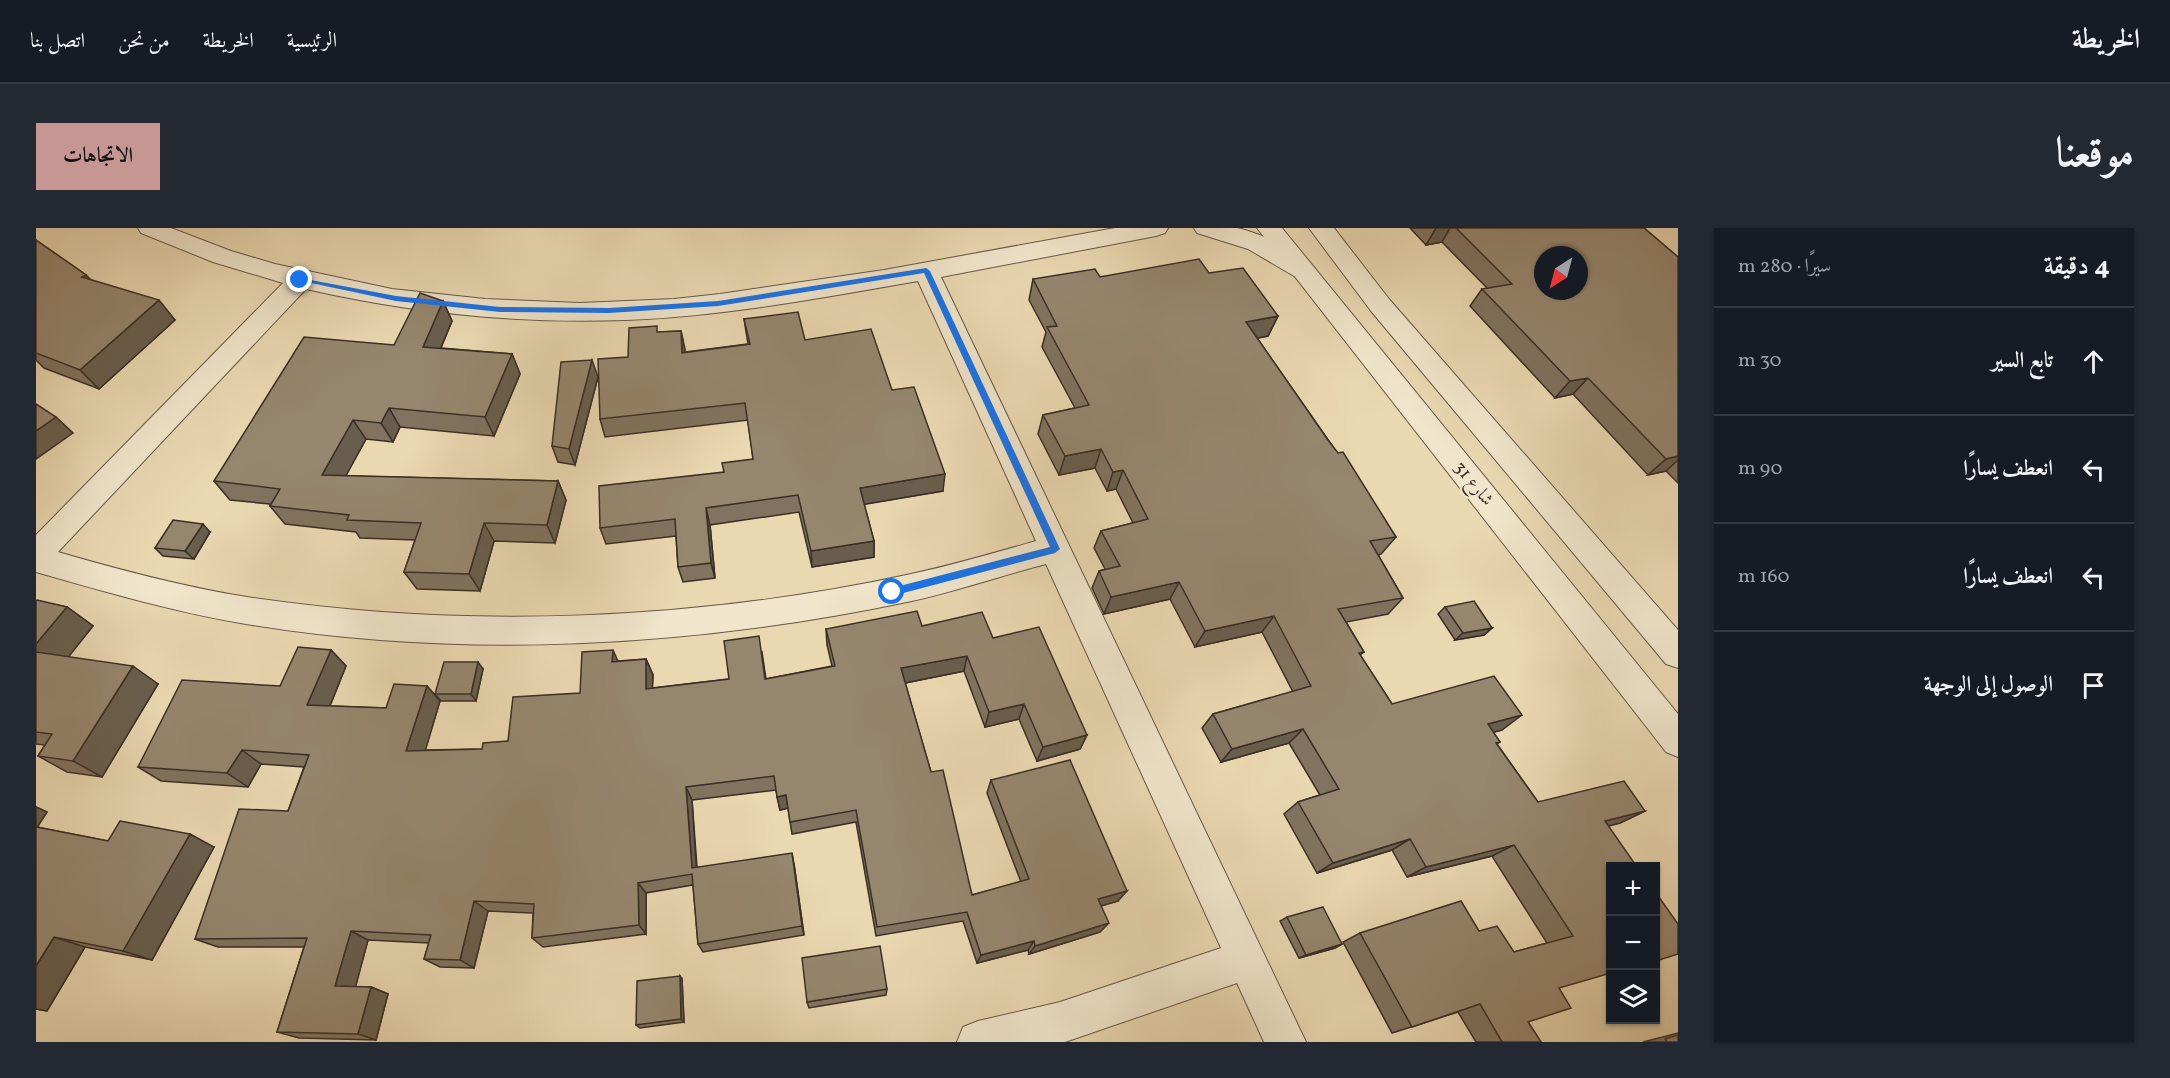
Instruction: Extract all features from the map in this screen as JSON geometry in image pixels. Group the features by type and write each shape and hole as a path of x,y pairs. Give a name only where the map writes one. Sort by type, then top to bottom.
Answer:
{"street":[{"path":"150,228 223,257 300,280 396,299 477,307 609,311 718,304 926,271 1156,228"},
{"path":"1206,228 1258,243 1303,270"},
{"name":"شارع 31","path":"1269,228 1678,741"},
{"path":"1306,228 1380,305 1678,654"},
{"path":"1322,228 1380,305"},
{"path":"926,271 1285,1042"},
{"path":"300,280 36,557 156,593 293,617 440,629 592,629 744,616 892,592 1055,549"},
{"path":"978,1042 1060,1023 1246,960"}],"building":[{"path":"1456,228 1644,228 1678,257 1678,456 1666,459 1588,378 1570,381 1482,289 1512,284"},
{"path":"36,240 86,275 82,277 159,300 80,370 36,353"},
{"path":"1199,259 1209,273 1243,268 1278,316 1246,322 1328,440 1338,453 1343,452 1396,537 1370,541 1403,598 1338,609 1364,652 1359,653 1392,704 1494,676 1522,715 1488,724 1500,742 1496,743 1538,802 1624,781 1645,811 1605,821 1634,862 1606,862 1606,974 1559,988 1571,1008 1528,1022 1541,1042 1502,1042 1480,1004 1412,1027 1360,933 1461,901 1479,931 1497,926 1514,952 1573,936 1514,845 1426,867 1410,839 1333,863 1298,802 1339,789 1303,729 1232,749 1213,714 1311,686 1274,616 1205,631 1179,582 1111,597 1099,571 1120,566 1101,531 1148,519 1123,470 1113,472 1101,449 1065,456 1043,415 1089,405 1047,327 1057,326 1033,279 1095,269 1100,277"},
{"path":"420,293 443,301 423,347 512,354 485,417 389,408 381,423 353,420 322,475 558,481 547,525 484,523 469,574 404,572 421,523 347,520 349,515 270,506 280,489 214,481 304,337 394,345"},
{"path":"798,312 805,340 871,329 892,390 914,387 945,474 860,488 874,541 811,551 798,495 706,508 711,563 678,567 675,519 600,528 599,486 724,472 722,463 753,459 745,403 600,419 598,359 628,357 629,328 657,326 657,332 681,331 682,353 750,344 744,319"},
{"path":"592,360 569,449 552,446 561,362"},
{"path":"36,404 56,417 36,431"},
{"path":"173,520 203,524 185,551 155,548"},
{"path":"36,601 67,607 36,644"},
{"path":"1474,601 1492,628 1463,633 1445,607"},
{"path":"917,611 922,626 982,612 993,638 1039,627 1087,735 1043,747 1024,704 989,712 967,656 901,668 931,772 943,770 972,895 1029,879 991,780 1070,760 1127,891 1098,899 1109,923 1035,946 1034,941 981,955 967,912 877,927 856,810 790,822 786,795 777,797 774,776 686,787 692,868 792,853 802,926 698,944 692,874 638,883 639,925 532,938 534,904 474,901 460,960 424,959 431,935 351,931 335,986 371,987 358,1034 277,1032 307,938 195,939 239,809 288,811 309,755 242,750 227,773 138,767 182,680 280,686 298,647 331,650 307,705 386,708 394,684 427,686 406,751 482,749 483,743 508,741 513,697 580,693 582,652 613,650 612,662 646,659 646,689 729,679 724,641 759,636 765,679 835,666 826,629"},
{"path":"36,652 133,666 73,761 38,756 52,734 36,732"},
{"path":"444,662 478,662 471,694 435,694"},
{"path":"120,821 190,834 123,951 54,937 36,966 36,827 108,841"},
{"path":"1660,899 1678,924 1678,954 1660,960"},
{"path":"1323,907 1342,944 1306,955 1287,917"},
{"path":"880,946 887,989 807,1002 802,958"},
{"path":"680,976 681,1019 636,1025 637,981"},
{"path":"1678,1035 1678,1042 1667,1042 1665,1039"}],"route":[{"path":"300,280 396,299 500,309 609,311 718,304 926,271 1055,549 892,592"}]}
